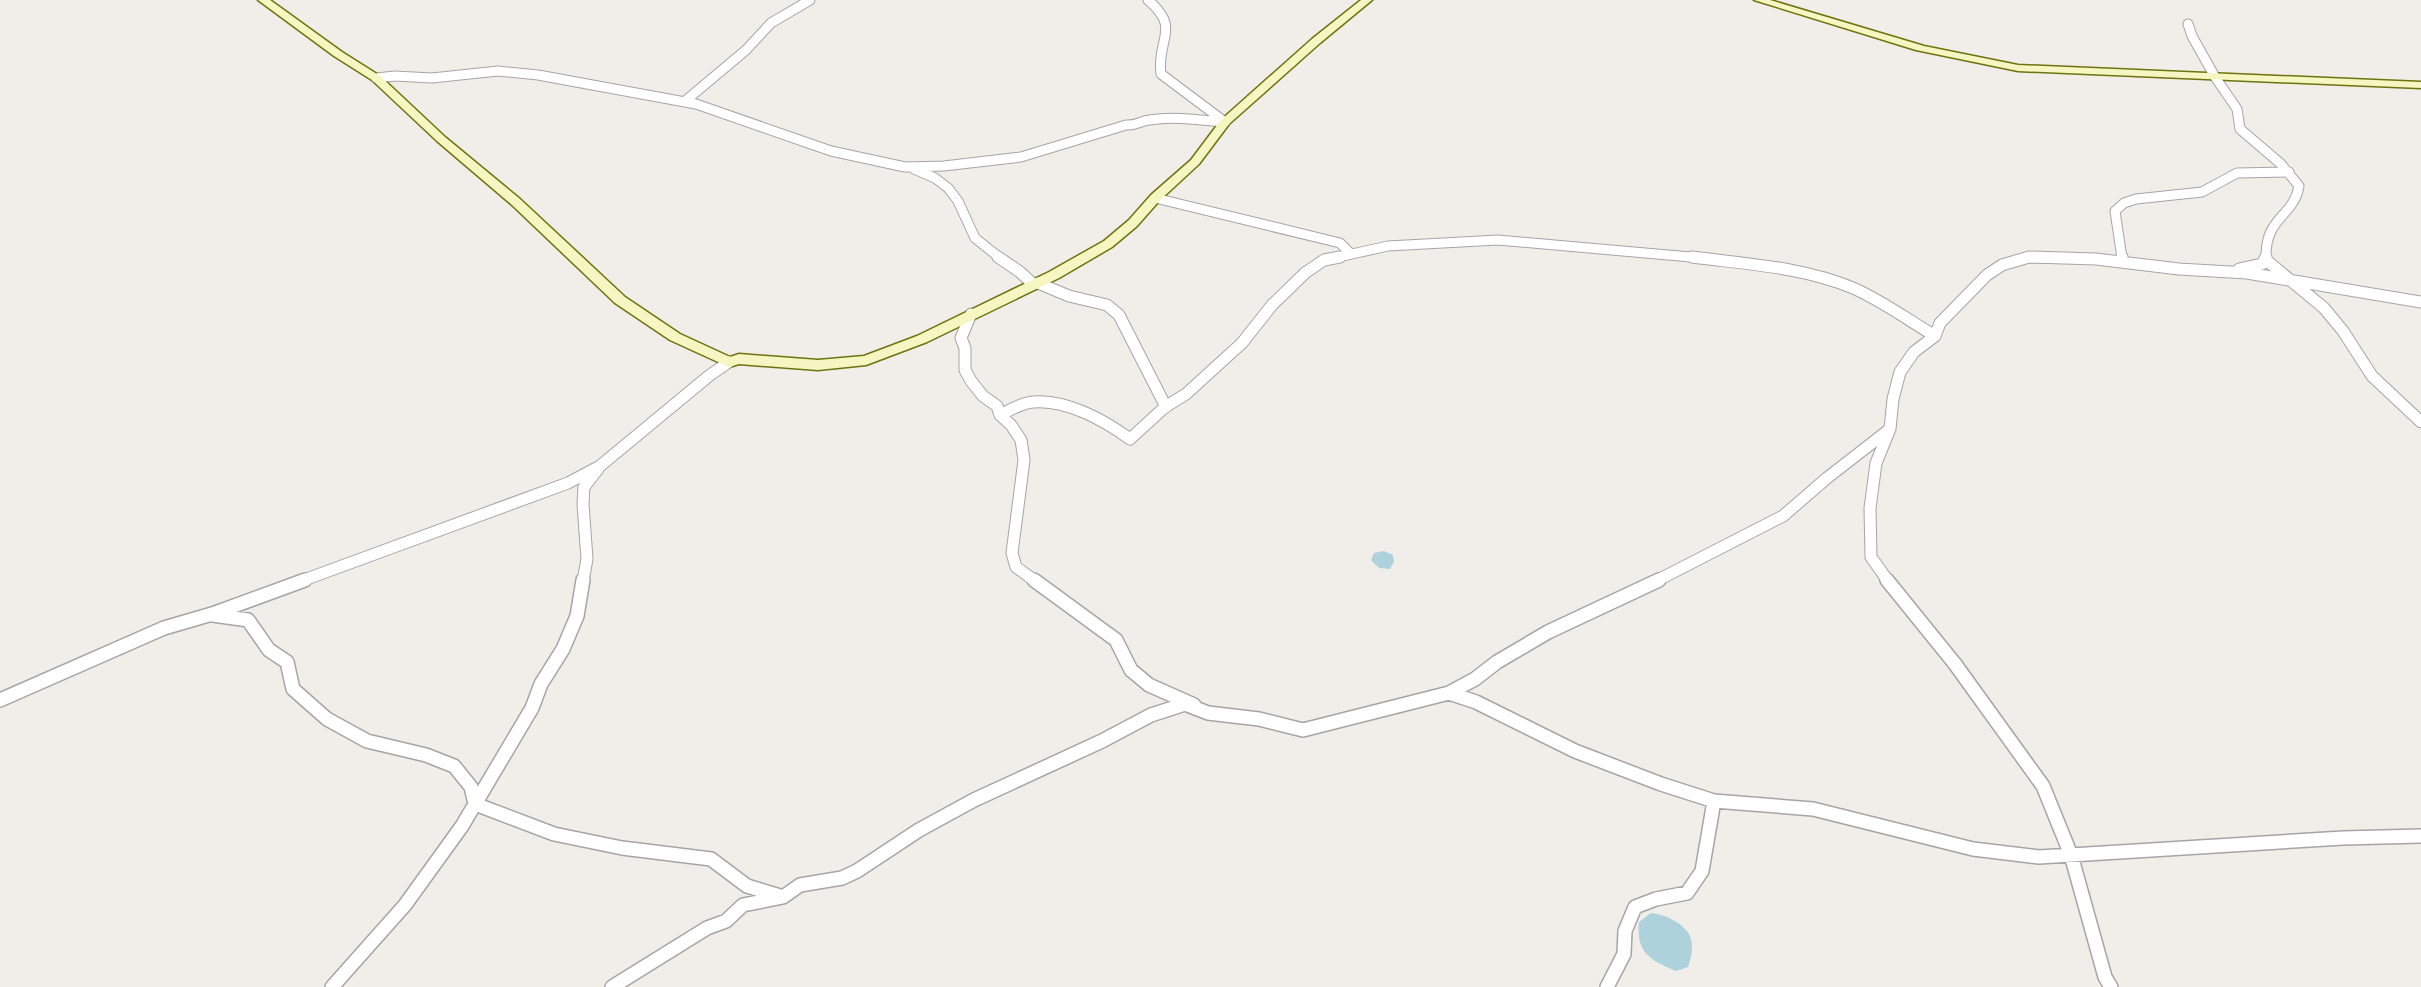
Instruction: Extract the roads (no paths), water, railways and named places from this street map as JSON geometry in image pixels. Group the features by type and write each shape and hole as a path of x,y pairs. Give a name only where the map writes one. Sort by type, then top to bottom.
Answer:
{"street":[{"path":"263,0 338,54 376,78 441,139 516,202 620,300 675,337 729,362"},
{"path":"684,102 746,50 770,22 810,0"},
{"path":"1148,0 1161,10 1168,23 1159,67 1161,74 1225,122"},
{"path":"0,700 164,628 212,614 568,483 600,466 710,375 729,362 740,358 818,365 866,360 922,339 970,314 1036,284 1108,244 1133,223 1155,198 1195,162 1225,122 1316,41 1367,0"},
{"path":"1760,0 1911,44 1997,65 2040,70 2421,86"},
{"path":"2188,24 2192,36 2215,77 2237,108 2240,129 2289,172 2299,186 2296,200 2280,215 2270,228 2266,244 2266,260 2262,264 2224,271"},
{"path":"376,78 395,76 432,78 498,71 538,75 684,102 717,110 831,151 922,171 947,188 960,205 967,226 978,242 1024,273 1036,284 1069,296 1107,305 1119,315 1166,407"},
{"path":"906,167 944,166 1021,157 1126,125 1134,126 1147,120 1184,118 1225,122"},
{"path":"2123,262 2115,210 2124,203 2136,199 2202,192 2237,173 2289,172"},
{"path":"1155,198 1232,215 1340,243 1350,253"},
{"path":"1000,415 1031,402 1050,402 1106,425 1130,439 1166,407 1186,394 1242,343 1272,306 1305,273 1324,260 1388,246 1498,240 1666,253 1764,266 1829,278 1855,289 1935,336"},
{"path":"2111,987 2105,978 2070,855 2043,786 1955,664 1899,597 1871,558 1870,508 1876,463 1890,429 1893,399 1900,372 1914,352 1935,336 1940,323 1987,275 2002,265 2029,257 2096,259 2179,269 2262,274 2290,281 2364,291 2421,302"},
{"path":"2266,260 2290,281 2303,288 2324,308 2343,331 2372,376 2421,422"},
{"path":"970,314 961,338 965,348 965,370 983,396 997,406 1000,415 1011,425 1021,440 1024,460 1012,554 1016,566 1116,640 1131,670 1149,685 1174,695 1208,713"},
{"path":"612,987 707,928 726,922 743,904 783,897 800,886 842,878 857,871 919,830 966,805 1151,715 1185,704 1208,713 1259,719 1303,730 1449,693 1475,679 1496,662 1548,632 1680,570 1754,529 1783,516 1827,478 1890,429"},
{"path":"332,987 405,905 462,826 532,708 541,684 563,649 577,616 587,549 583,504 584,487 600,466"},
{"path":"212,614 248,620 269,650 287,662 293,689 327,719 367,741 426,755 454,766 471,788 475,804"},
{"path":"1449,693 1476,702 1576,751 1661,784 1714,801 1813,809 1973,849 2039,857 2323,839 2421,836"},
{"path":"1607,987 1624,954 1625,931 1635,906 1656,899 1687,893 1702,872 1714,801"},
{"path":"475,804 554,834 666,855 711,858 747,886 783,897"}],"water":[{"path":"1384,551 1393,555 1394,562 1390,569 1379,568 1371,560 1374,553"},
{"path":"1651,913 1673,920 1687,931 1692,948 1688,967 1676,971 1652,959 1647,954 1640,941 1639,922"}]}
